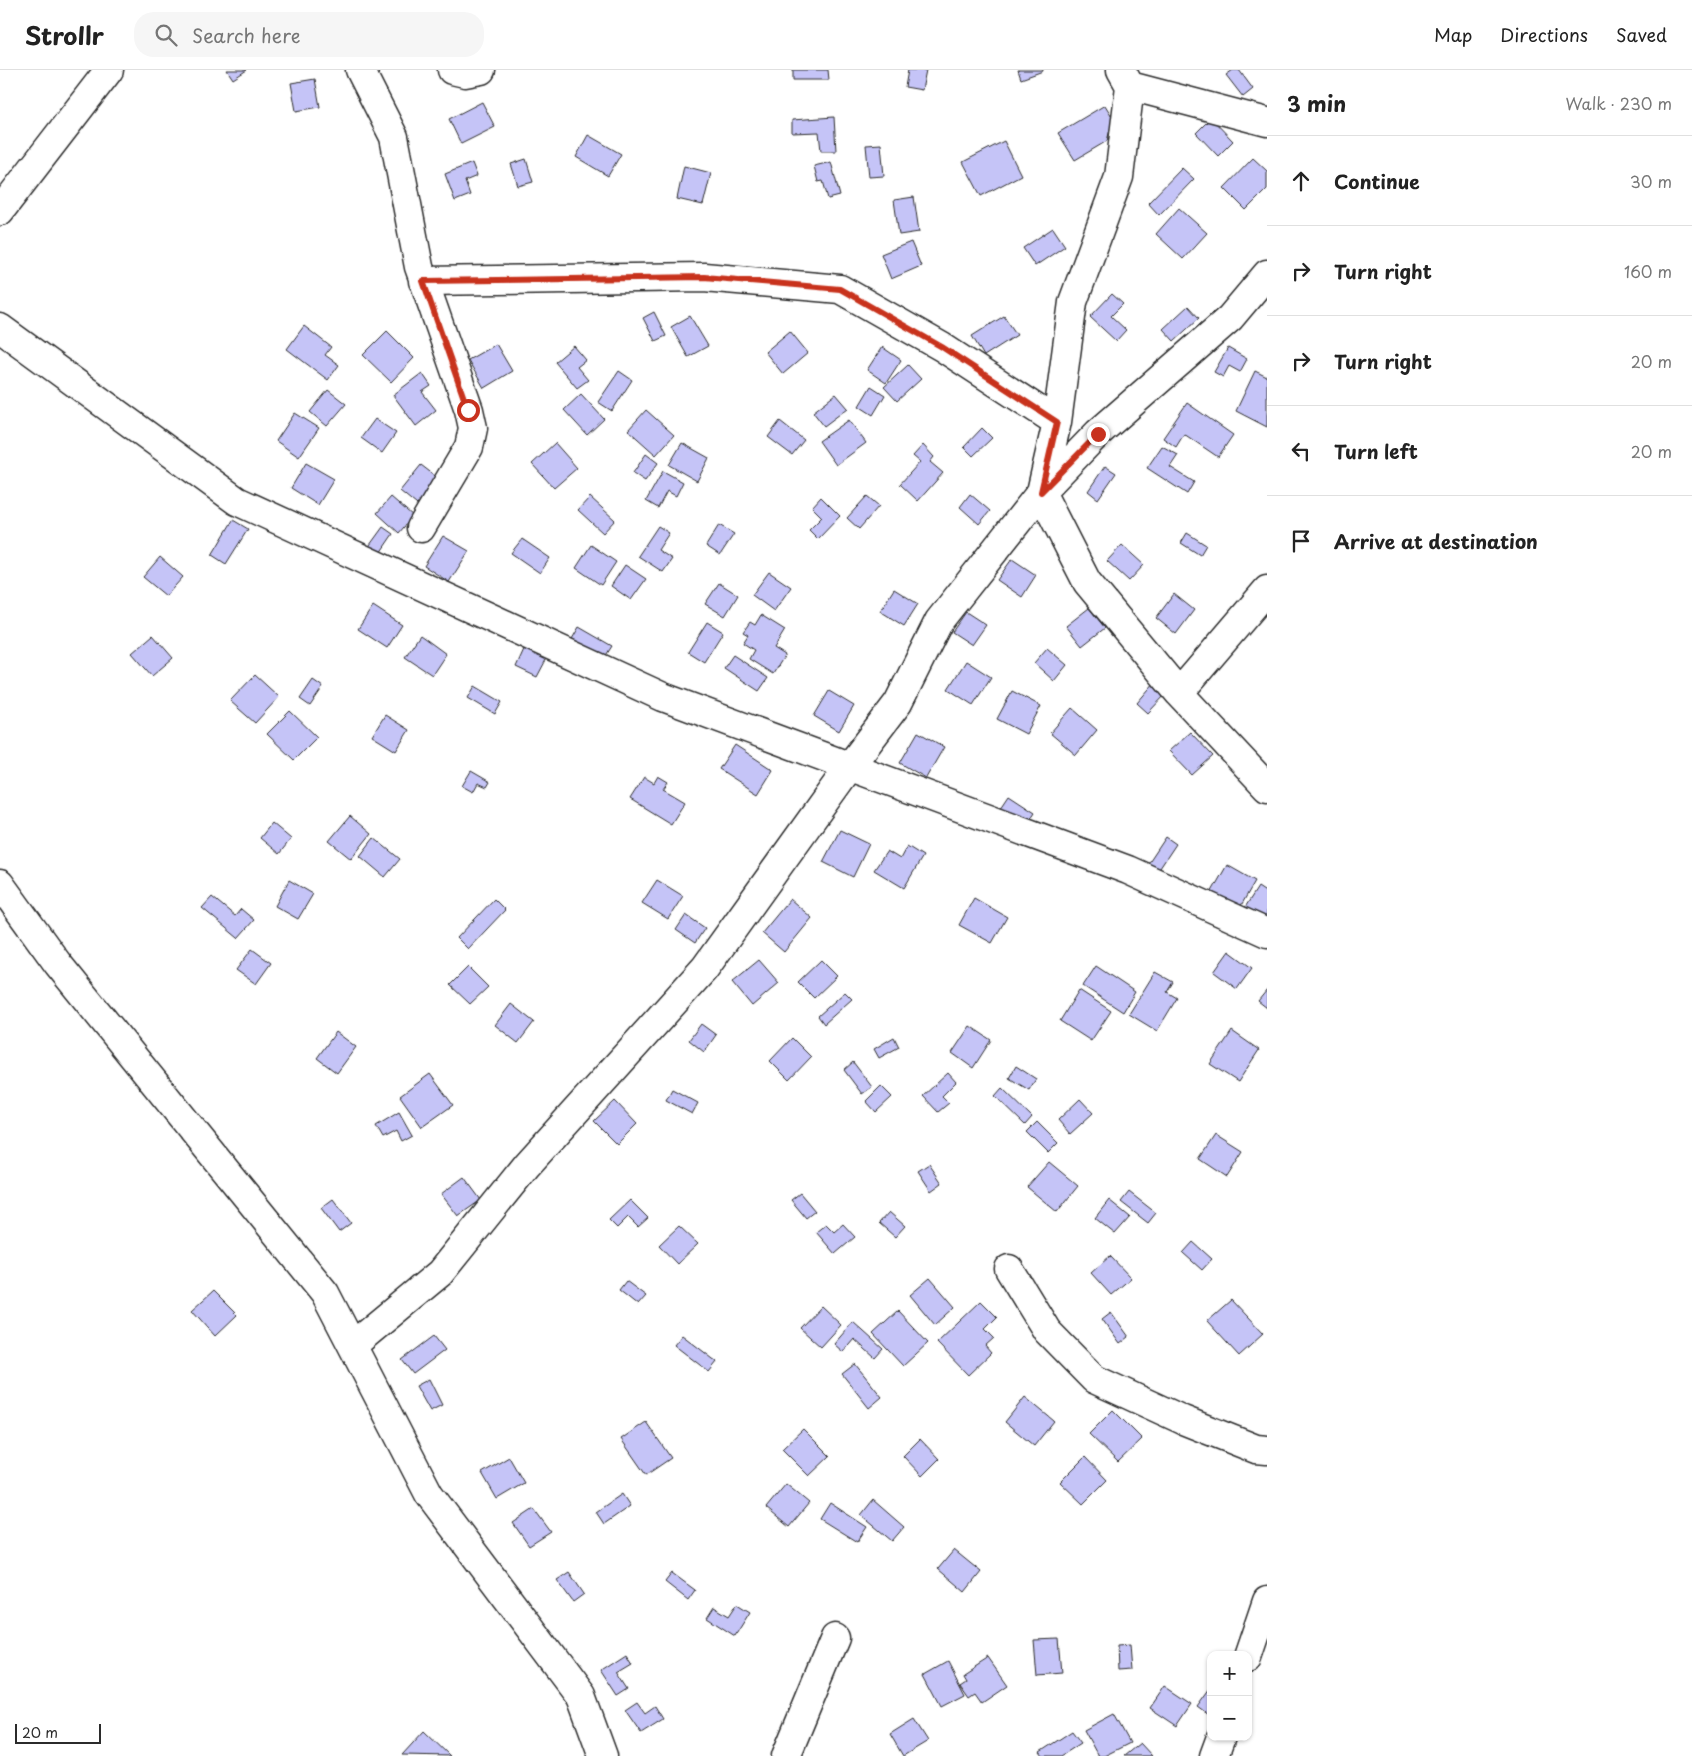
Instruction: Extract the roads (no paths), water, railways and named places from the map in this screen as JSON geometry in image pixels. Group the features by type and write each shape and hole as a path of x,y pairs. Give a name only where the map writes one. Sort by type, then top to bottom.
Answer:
{"street":[{"path":"0,211 109,70"},
{"path":"360,70 394,137 423,281 473,428 469,447 421,528"},
{"path":"452,70 465,73 481,70"},
{"path":"1267,122 1125,78 1119,177 1073,302 1057,422 1041,492 1087,582 1179,693 1267,787"},
{"path":"353,1345 440,1273 527,1165 704,968 850,766 898,703 939,621 1041,492 1098,434 1230,318 1267,274"},
{"path":"423,281 704,277 840,289 942,347 1057,422"},
{"path":"0,328 237,501 663,697 1128,870 1267,933"},
{"path":"1179,693 1267,590"},
{"path":"0,884 58,964 325,1293 429,1494 581,1696 603,1756"},
{"path":"1009,1269 1047,1332 1094,1379 1183,1420 1256,1449 1267,1450"},
{"path":"1250,1651 1267,1601"},
{"path":"786,1756 835,1638"},
{"path":"1214,1756 1220,1741"}]}
